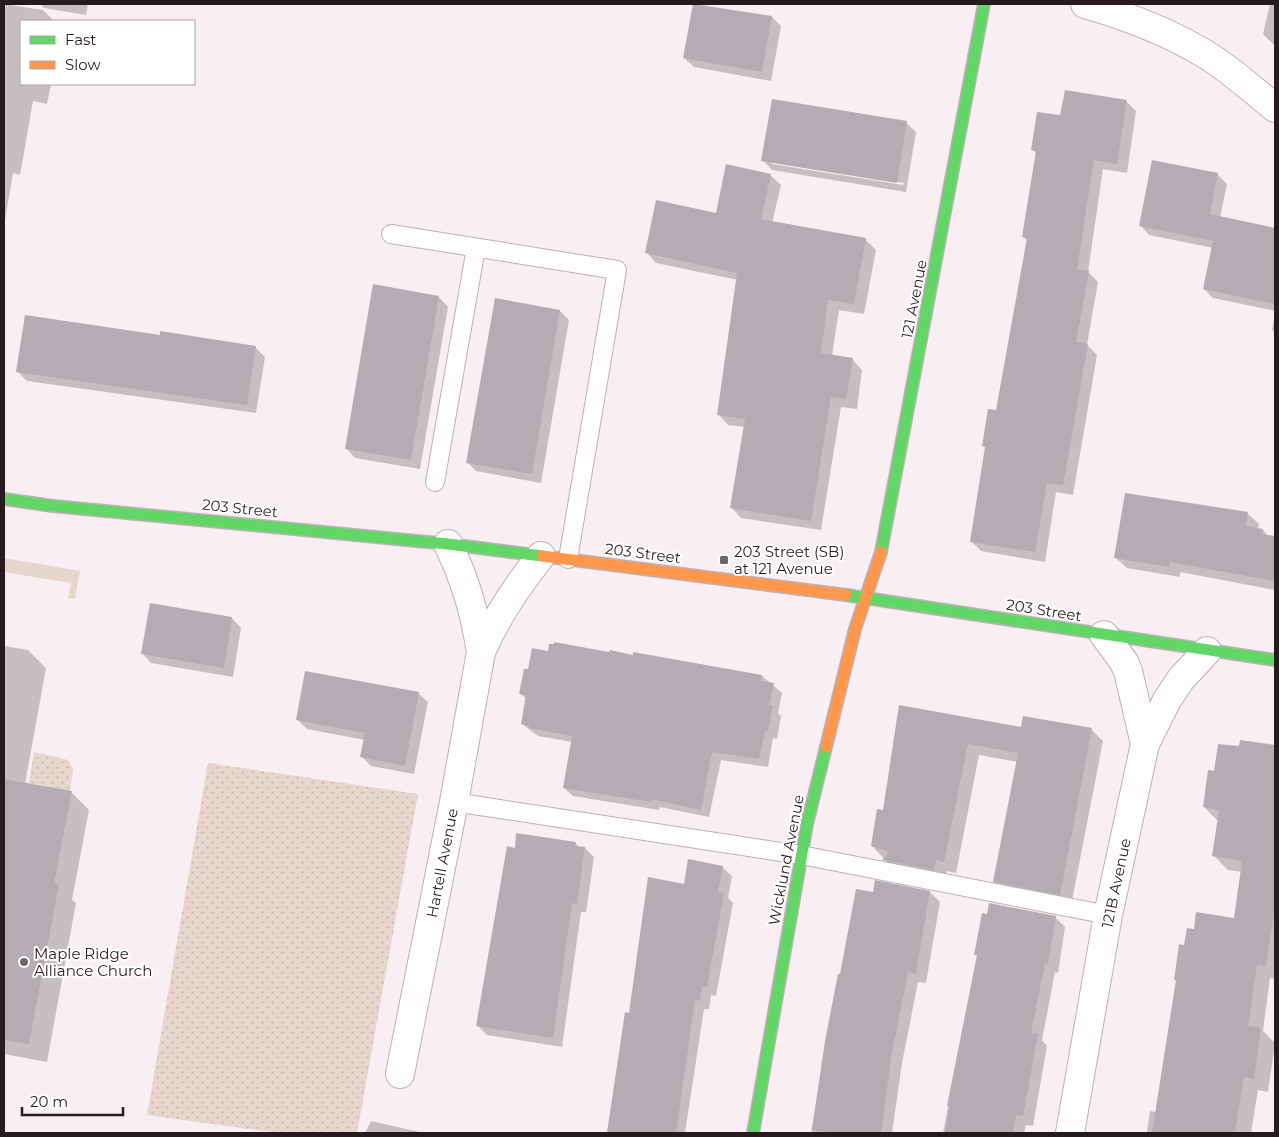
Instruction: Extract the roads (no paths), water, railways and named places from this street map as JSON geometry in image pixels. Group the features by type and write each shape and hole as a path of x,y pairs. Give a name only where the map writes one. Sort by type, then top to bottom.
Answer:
{"main road":[{"name":"121 Avenue","path":"867,598 880,564 984,4"},
{"name":"203 Street","path":"4,498 53,506 448,544 568,559 867,598 1275,660"},
{"name":"Wicklund Avenue","path":"753,1133 801,855 855,630 867,598"}],"street":[{"path":"1085,4 1121,14 1190,46 1235,75 1275,108"},
{"name":"Hartell Avenue","path":"448,544 463,576 474,609 481,652"},
{"name":"Hartell Avenue","path":"400,1074 454,802 481,652 490,630 520,582 541,556"},
{"path":"1104,635 1124,662 1128,671 1145,744"},
{"name":"121B Avenue","path":"1070,1133 1108,915 1145,744 1180,679 1207,651"}],"lane":[{"path":"391,234 617,270 568,559"},
{"path":"435,482 476,248"},
{"path":"454,802 801,855 1108,915"}],"place":[{"name":"203 Street (SB) at 121 Avenue","path":"724,560"},
{"name":"Maple Ridge Alliance Church","path":"24,962"}]}
